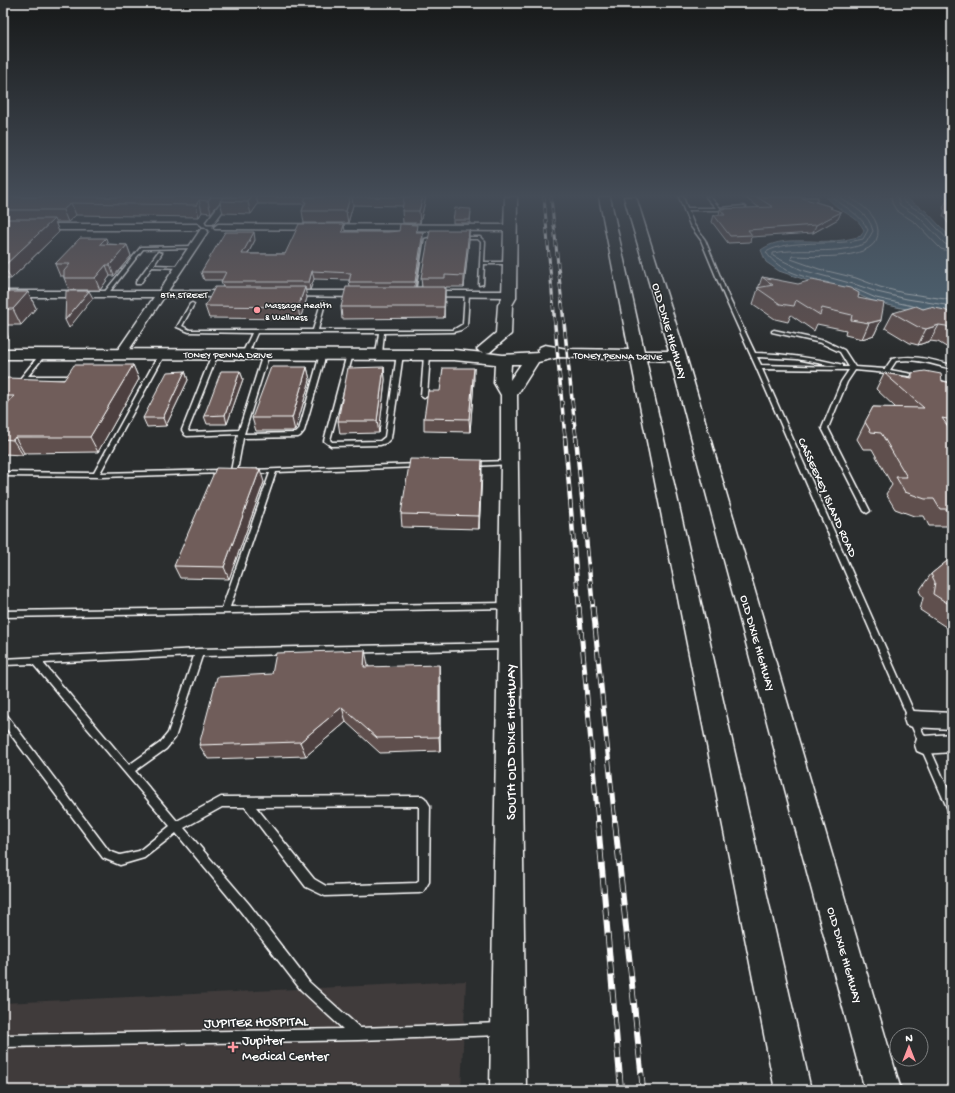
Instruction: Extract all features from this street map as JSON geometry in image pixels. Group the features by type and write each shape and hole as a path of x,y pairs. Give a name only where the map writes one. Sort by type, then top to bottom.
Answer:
{"main road":[{"path":"485,350 503,334 505,305 509,296 510,248"},
{"path":"615,248 793,1090"},
{"name":"OLD DIXIE HIGHWAY","path":"645,248 678,356 883,1090"},
{"path":"509,296 519,307 516,334"},
{"name":"TONEY PENNA DRIVE","path":"454,355 485,350 516,334 542,350 558,353 678,356"},
{"name":"TONEY PENNA DRIVE","path":"3,354 400,354 454,355 503,360 532,359 558,353"},
{"path":"509,395 532,359"},
{"name":"SOUTH OLD DIXIE HIGHWAY","path":"503,360 502,383 509,395 510,463 508,1090"}],"street":[{"path":"121,354 193,248"},
{"name":"8TH STREET","path":"3,294 242,294"},
{"path":"274,294 378,294"},
{"path":"414,294 509,296"},
{"path":"913,719 952,721"},
{"path":"924,745 952,743"}],"lane":[{"path":"105,294 142,248"},
{"path":"414,294 425,248"},
{"path":"481,284 483,248"},
{"name":"CASSEEKEY ISLAND ROAD","path":"707,248 727,298 759,367 952,809"},
{"path":"138,283 160,253"},
{"path":"483,263 510,263"},
{"path":"150,266 181,267"},
{"path":"192,304 180,324 179,328 181,329 189,331 255,332 382,332 459,329 465,325 467,294"},
{"path":"316,331 323,303"},
{"path":"774,331 823,342 842,351 853,369"},
{"path":"245,354 255,332"},
{"path":"379,354 382,332"},
{"path":"3,333 3,339"},
{"path":"13,391 43,354"},
{"path":"96,475 162,354"},
{"path":"215,354 185,430 187,434 298,435 302,430 323,354"},
{"path":"241,471 241,434 266,354"},
{"path":"350,354 328,442 331,444 380,443 384,442 388,438 400,354"},
{"path":"424,396 427,355"},
{"path":"753,355 784,355 815,359 853,369"},
{"path":"887,370 894,360 905,358 952,367"},
{"path":"759,367 887,370 924,378"},
{"path":"853,369 844,382 825,428 867,511"},
{"path":"23,378 74,378"},
{"path":"463,465 510,463"},
{"path":"3,474 96,475 424,466"},
{"path":"225,610 274,470"},
{"path":"3,614 510,606"},
{"path":"3,662 199,652 510,646"},
{"path":"128,771 163,746 172,735 199,652"},
{"path":"35,660 245,908 305,986 358,1034"},
{"path":"3,717 106,855 120,860 141,855 176,827 221,802 422,801 425,806 424,882 418,888 325,891 310,883 247,802"},
{"name":"JUPITER HOSPITAL","path":"3,1041 358,1034 509,1028"}],"shaded area":[{"name":"Jupiter Medical Center","path":"466,981 461,1090 3,1090 3,1003"}],"water":[{"path":"764,248 952,248 952,315 901,308 875,302 851,292 815,283 779,271 766,262 761,250"}],"building":[{"path":"3,248 23,248 4,266"},
{"path":"70,248 124,248 110,265 106,265 95,278 64,278 64,271 70,264 55,264"},
{"path":"215,248 245,248 242,254 285,254 288,248 420,248 415,282 349,282 351,273 312,271 309,282 221,282 226,272 201,272"},
{"path":"427,248 467,248 464,276 445,275 445,278 421,278"},
{"path":"762,277 798,284 812,280 850,288 859,293 858,298 884,303 881,320 869,323 851,320 852,315 822,308 820,315 796,300 794,306 780,304 757,288 773,285"},
{"path":"215,287 305,287 298,307 205,306"},
{"path":"346,287 445,287 444,307 341,307"},
{"path":"66,291 89,291 65,320"},
{"path":"3,292 28,292 13,309 3,309"},
{"path":"916,306 923,309 930,307 945,310 952,314 952,330 946,326 939,325 926,329 918,327 893,313"},
{"path":"74,365 133,365 90,437 15,437 13,440 3,439 3,409 14,396 3,396 3,383 7,378 64,380"},
{"path":"271,367 307,367 292,418 252,418"},
{"path":"384,367 377,421 338,421 348,368"},
{"path":"443,368 474,368 469,419 424,418 428,391 440,391"},
{"path":"185,371 163,418 143,418 167,372"},
{"path":"221,371 240,371 225,415 204,416"},
{"path":"925,371 941,374 942,381 952,383 952,420 942,418 952,432 952,509 940,509 934,499 925,499 905,492 896,477 907,477 881,433 871,432 865,422 873,407 924,408 884,373 912,378 912,373"},
{"path":"410,459 482,460 479,516 401,514"},
{"path":"216,468 260,469 224,567 174,566"},
{"path":"952,557 952,606 933,594 935,582 931,574"},
{"path":"365,650 364,667 439,665 439,737 377,738 342,707 300,742 199,745 217,677 272,674 276,653"}],"railway":[{"path":"548,248 553,304"},
{"path":"556,248 562,304"},
{"path":"553,303 565,438"},
{"path":"562,303 576,438"},
{"path":"565,437 579,608"},
{"path":"576,437 593,608"},
{"path":"579,607 598,823"},
{"path":"593,607 615,823"},
{"path":"598,822 621,1090"},
{"path":"615,822 643,1090"}],"place":[{"name":"Massage Health & Wellness","path":"257,310"},
{"name":"Jupiter Medical Center","path":"233,1047"}]}
